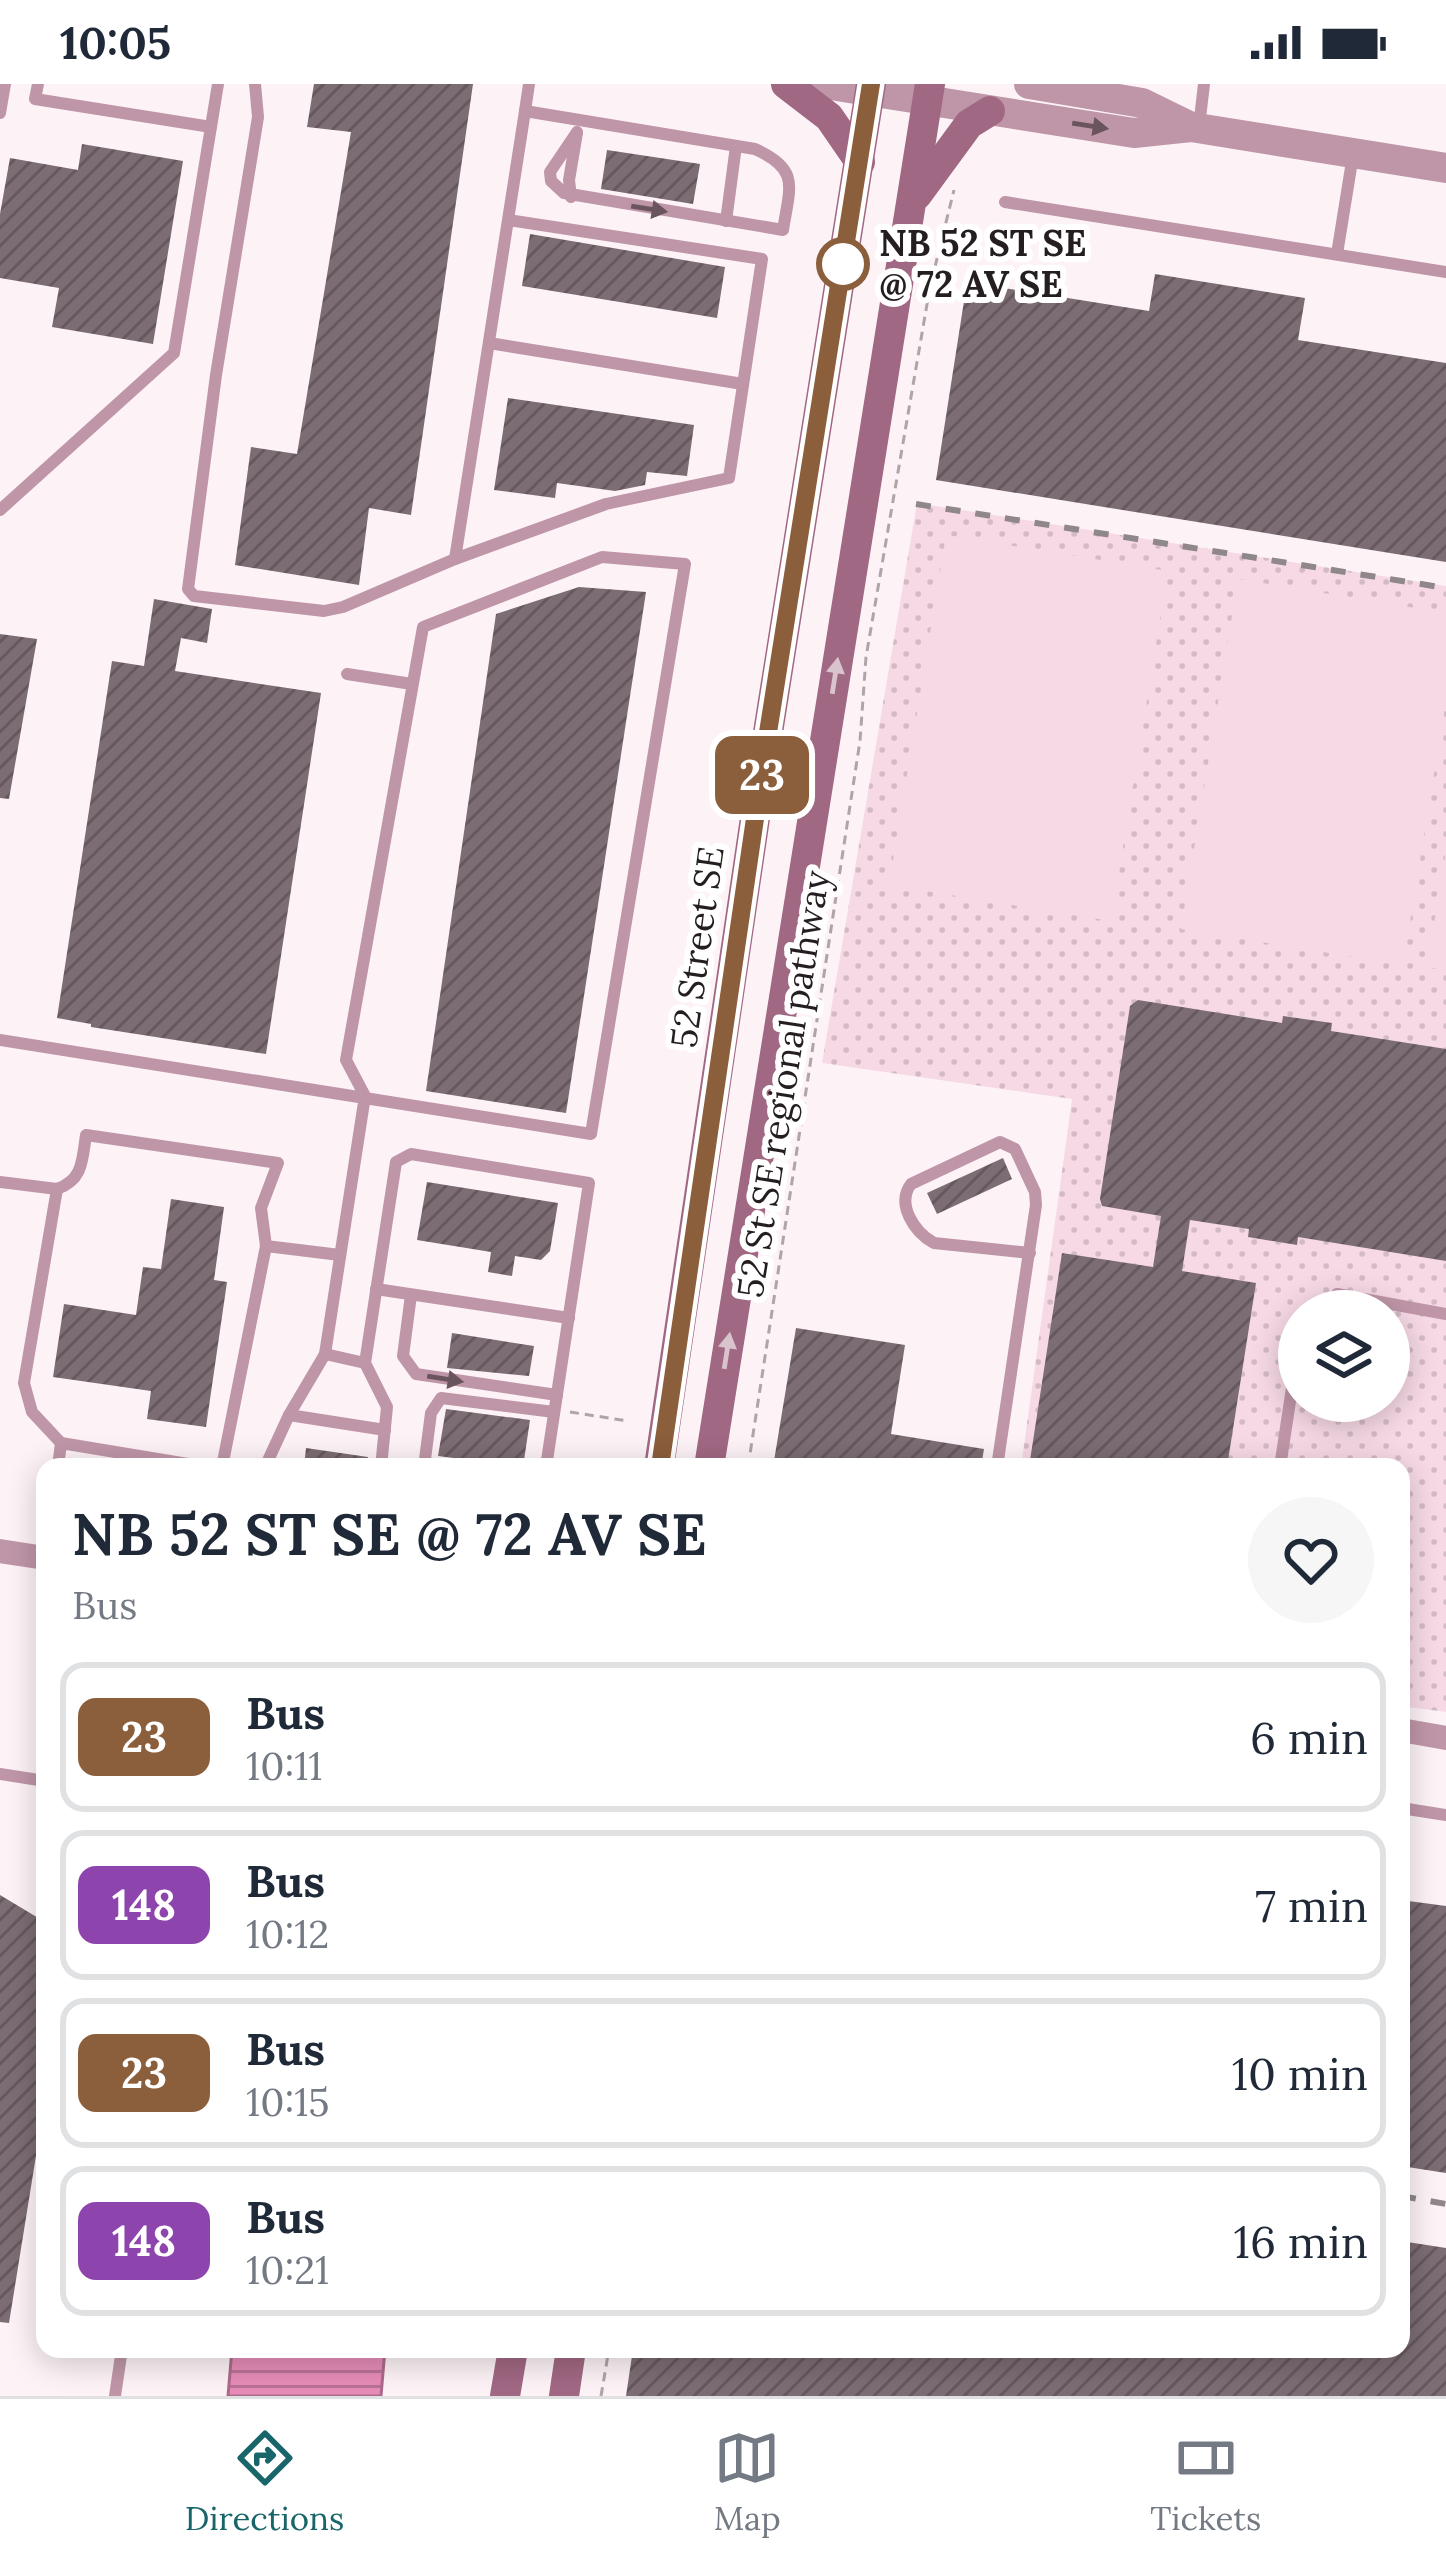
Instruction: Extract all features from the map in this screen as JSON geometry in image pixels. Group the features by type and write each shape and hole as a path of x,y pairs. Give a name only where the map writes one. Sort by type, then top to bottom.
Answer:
{"main road":[{"path":"786,84 829,117 860,162"},
{"name":"52 Street SE","path":"660,1458 870,87"},
{"path":"710,1458 928,92"},
{"path":"910,205 969,124 990,111"},
{"path":"506,2396 512,2358"},
{"path":"564,2396 570,2358"}],"street":[{"path":"824,84 928,92 990,111 1134,133 1195,128 1446,168"},
{"path":"1030,84 1142,103 1195,128"},
{"path":"0,1551 36,1557"},
{"path":"1410,1732 1446,1738"}],"lane":[{"path":"0,113 5,84"},
{"path":"38,84 35,100 211,127"},
{"path":"0,510 174,353 218,84"},
{"path":"255,84 258,118 216,375 188,589 194,596 343,608 455,559 606,505 729,478 762,259 508,220"},
{"path":"455,559 530,84"},
{"path":"1195,128 1204,84"},
{"path":"525,111 578,126 736,146 779,160 788,173 790,188 783,230 572,197 556,188 550,172 578,126"},
{"path":"572,197 569,180 578,126"},
{"path":"726,221 736,146"},
{"path":"1336,254 1353,153"},
{"path":"1005,202 1446,272"},
{"path":"489,343 743,384"},
{"path":"0,1040 365,1096 591,1135 685,564 602,557 423,627 346,1060 365,1096 325,1354 269,1458"},
{"path":"347,674 412,684"},
{"path":"0,1181 57,1189 72,1184 80,1171 86,1136 278,1163 261,1208 266,1246 224,1458"},
{"path":"998,1458 1030,1253 1035,1192 1022,1160 1008,1143 1000,1142 911,1184 904,1193 904,1205 922,1236 934,1243 1030,1253"},
{"path":"382,1458 387,1407 365,1363 396,1162 411,1154 589,1183 547,1458"},
{"path":"57,1189 24,1383 32,1412 61,1443 152,1458"},
{"path":"266,1246 340,1255"},
{"path":"376,1289 569,1318"},
{"path":"411,1294 403,1356 416,1374 555,1406"},
{"path":"1410,1307 1446,1314"},
{"path":"325,1354 365,1363"},
{"path":"425,1458 431,1412 441,1398 555,1406"},
{"path":"289,1415 385,1430"},
{"path":"1281,1458 1287,1422"},
{"path":"59,1458 61,1443"},
{"path":"0,1774 36,1779"},
{"path":"1410,1809 1446,1815"},
{"path":"115,2396 121,2358"}],"path":[{"name":"52 St SE regional pathway","path":"749,1458 853,787 866,657 931,287 956,184"},
{"path":"555,1406 628,1421"},
{"path":"602,2396 608,2358"}],"shaded area":[{"path":"917,503 1446,586 1446,1712 1410,1707 1410,1458 1022,1458 1072,1099 822,1063"},
{"path":"946,535 1168,571 1111,921 889,885"},
{"path":"1238,579 1446,613 1446,700 1403,965 1181,929"},
{"path":"1446,851 1446,970 1427,967"},
{"path":"231,2358 384,2358 381,2396 228,2396"}],"building":[{"path":"314,84 473,84 411,515 369,508 359,585 235,565 251,447 297,454 351,132 307,127"},
{"path":"82,144 183,161 153,344 52,327 59,288 0,278 0,214 10,158 78,170"},
{"path":"607,150 700,164 693,204 601,189"},
{"path":"530,234 725,267 717,318 522,286"},
{"path":"1155,274 1305,298 1298,340 1446,363 1446,562 936,480 967,282 1149,311"},
{"path":"508,398 694,425 687,476 647,472 645,485 615,491 557,483 555,498 494,490"},
{"path":"579,587 646,592 566,1113 426,1091 496,614"},
{"path":"154,599 212,609 207,643 181,638 175,671 321,693 266,1054 57,1018 112,661 144,666"},
{"path":"0,634 37,639 9,799 0,798"},
{"path":"1138,1000 1282,1023 1283,1016 1332,1023 1331,1031 1446,1049 1446,1261 1298,1237 1297,1245 1248,1237 1249,1229 1190,1220 1182,1271 1256,1283 1228,1458 1030,1458 1062,1253 1153,1267 1161,1216 1102,1206 1100,1199 1130,1006"},
{"path":"1003,1158 1012,1179 937,1214 927,1193"},
{"path":"427,1182 558,1203 550,1251 541,1260 515,1256 512,1276 488,1272 491,1252 417,1240"},
{"path":"171,1199 224,1207 214,1280 227,1282 206,1427 147,1419 151,1391 53,1377 64,1304 136,1315 143,1267 161,1269"},
{"path":"796,1328 905,1345 891,1434 984,1449 982,1458 774,1458"},
{"path":"452,1333 534,1346 529,1376 447,1368"},
{"path":"446,1409 530,1420 524,1458 438,1456"},
{"path":"306,1448 368,1457 368,1458 305,1458"},
{"path":"0,1895 36,1917 36,2156 9,2323 0,2322"},
{"path":"1410,1901 1446,1906 1446,2173 1410,2167"},
{"path":"1410,2242 1446,2248 1446,2396 626,2396 632,2358 1410,2358"}],"railway":[{"path":"916,504 1446,588"},
{"path":"1410,2198 1446,2204"}],"bus line":[{"name":"23","path":"661,1458 763,764 871,84"}],"place":[{"name":"NB 52 ST SE @ 72 AV SE","path":"843,264"}]}
